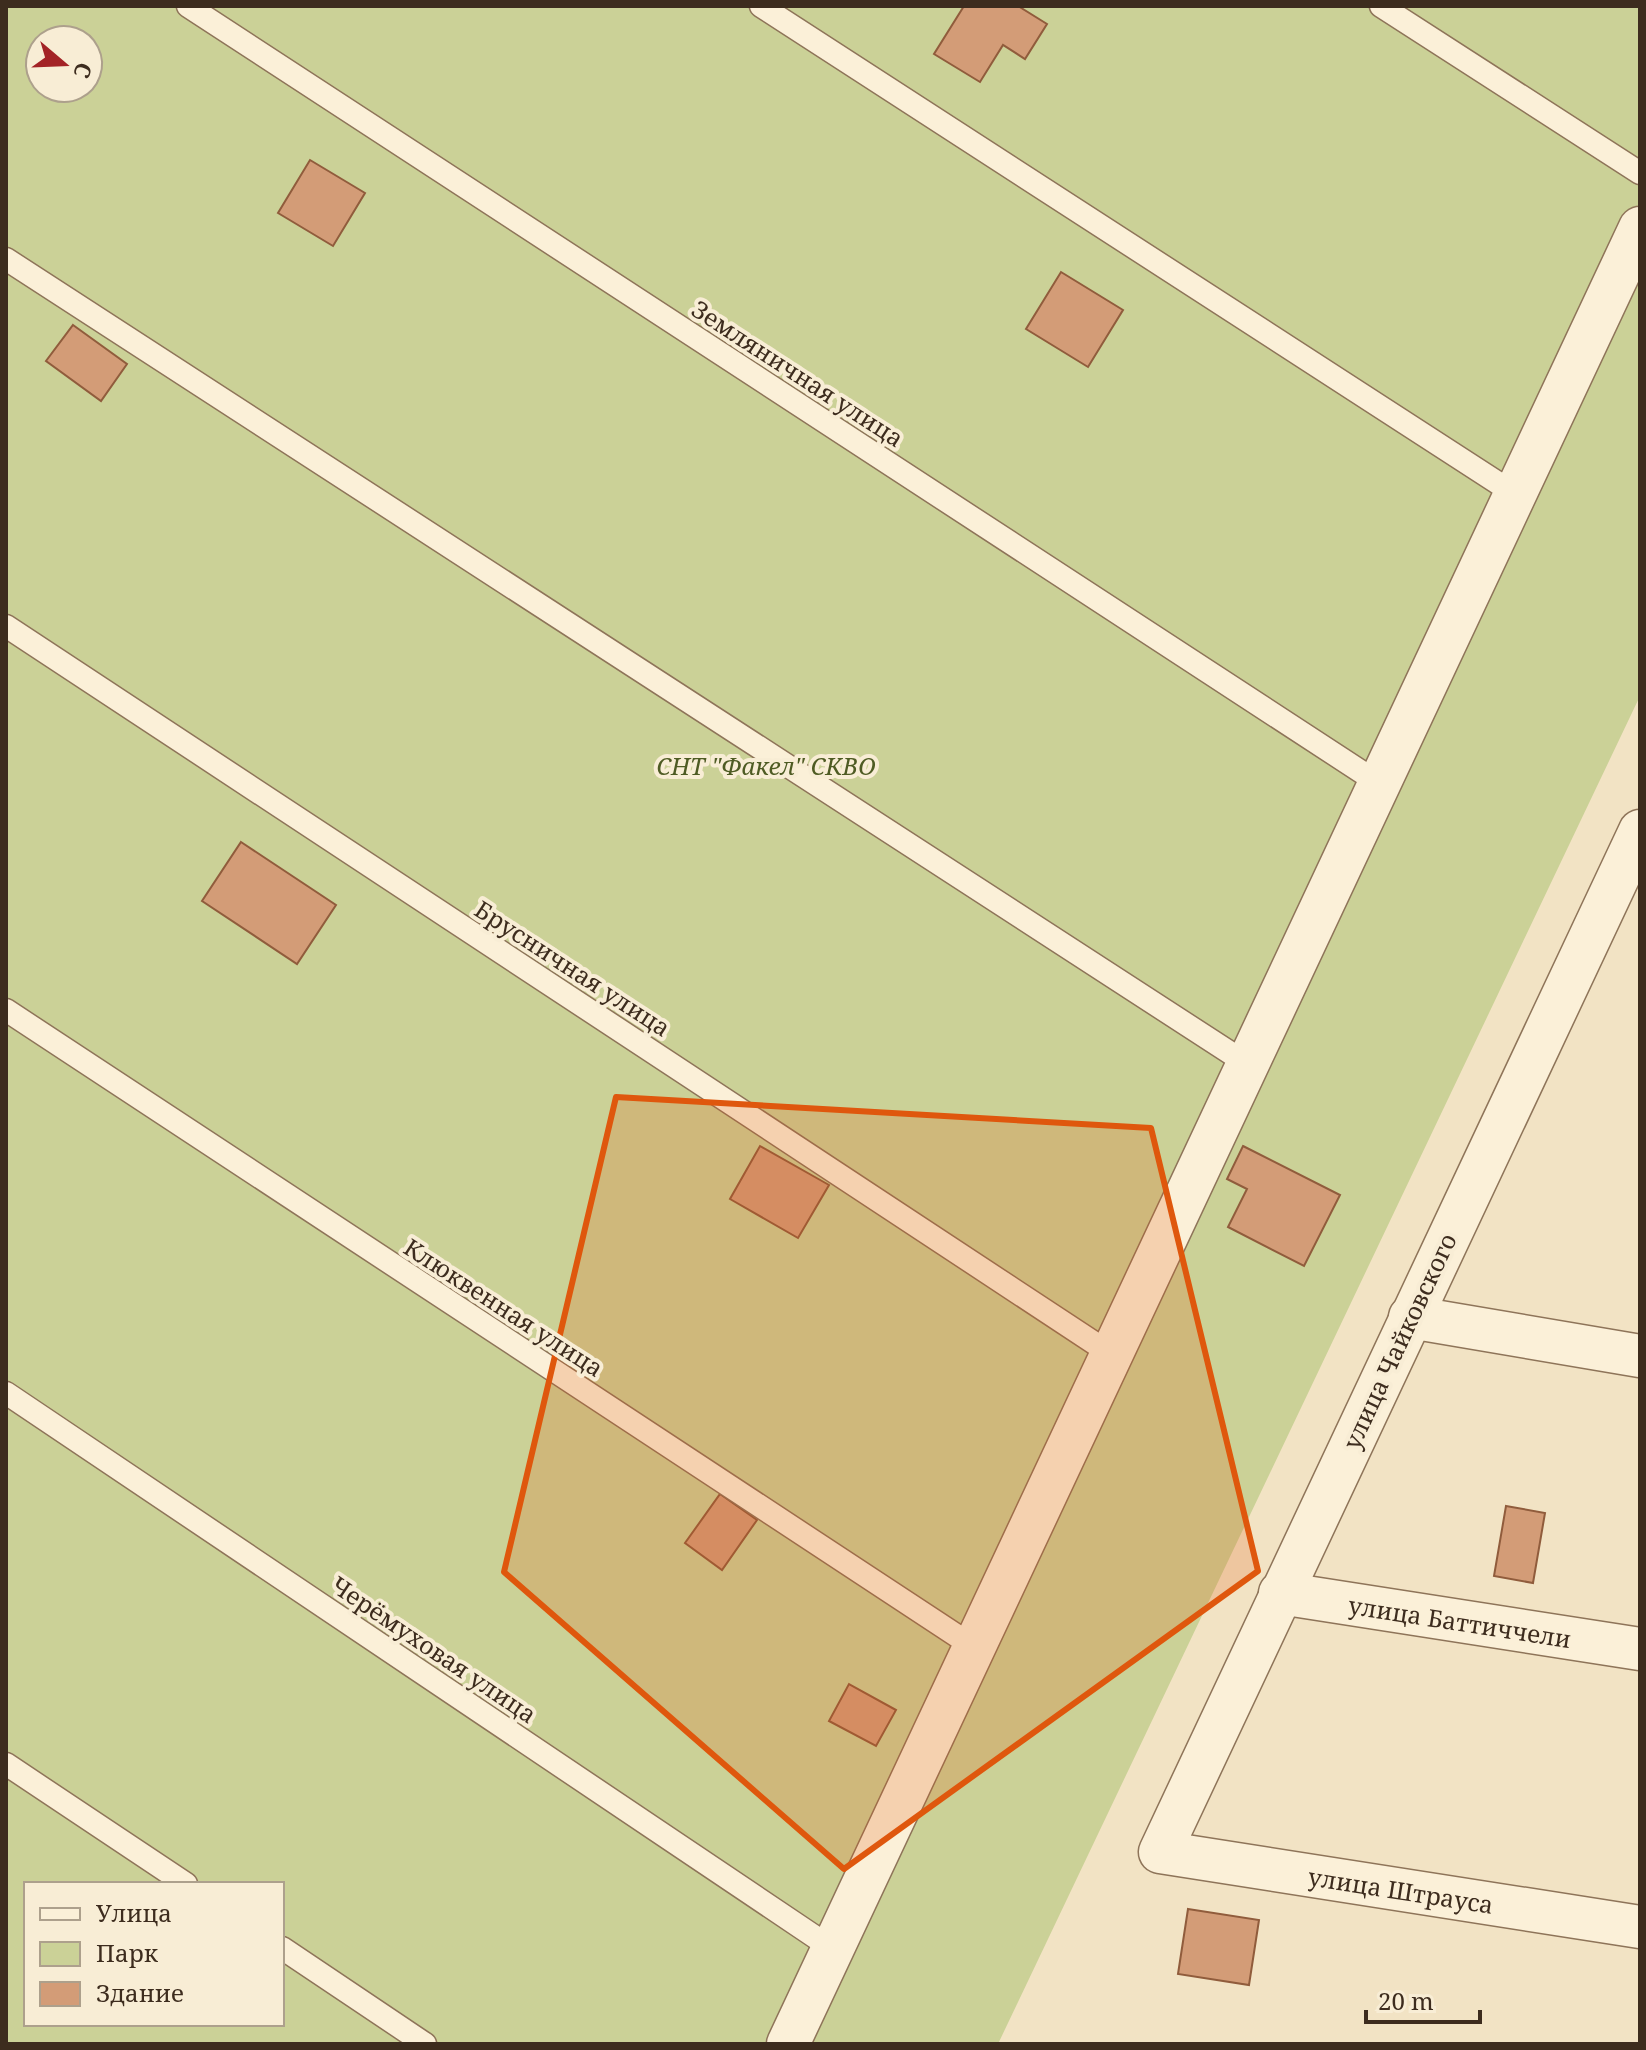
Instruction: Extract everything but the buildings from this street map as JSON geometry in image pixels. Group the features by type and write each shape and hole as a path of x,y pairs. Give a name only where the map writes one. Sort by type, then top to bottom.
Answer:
{"street":[{"path":"788,2044 1640,228"},
{"name":"улица Чайковского","path":"1160,1852 1640,831"},
{"path":"1410,1317 1640,1356"},
{"name":"улица Баттиччели","path":"1280,1593 1640,1649"},
{"name":"улица Штрауса","path":"1160,1852 1640,1927"}],"lane":[{"name":"Земляничная улица","path":"188,6 1380,784"},
{"path":"761,6 1515,494"},
{"path":"1381,6 1640,173"},
{"path":"6,259 1249,1065"},
{"name":"Брусничная улица","path":"6,626 1111,1354"},
{"name":"Клюквенная улица","path":"6,1010 974,1647"},
{"name":"Черёмуховая улица","path":"6,1393 833,1949"},
{"path":"6,1764 183,1882"},
{"path":"284,1949 425,2044"}],"highlighted area":[{"path":"616,1097 1151,1128 1258,1571 844,1869 504,1572"}],"green space":[{"name":"СНТ \"Факел\" СКВО","path":"6,6 1640,6 1640,696 998,2044 6,2044"}]}
